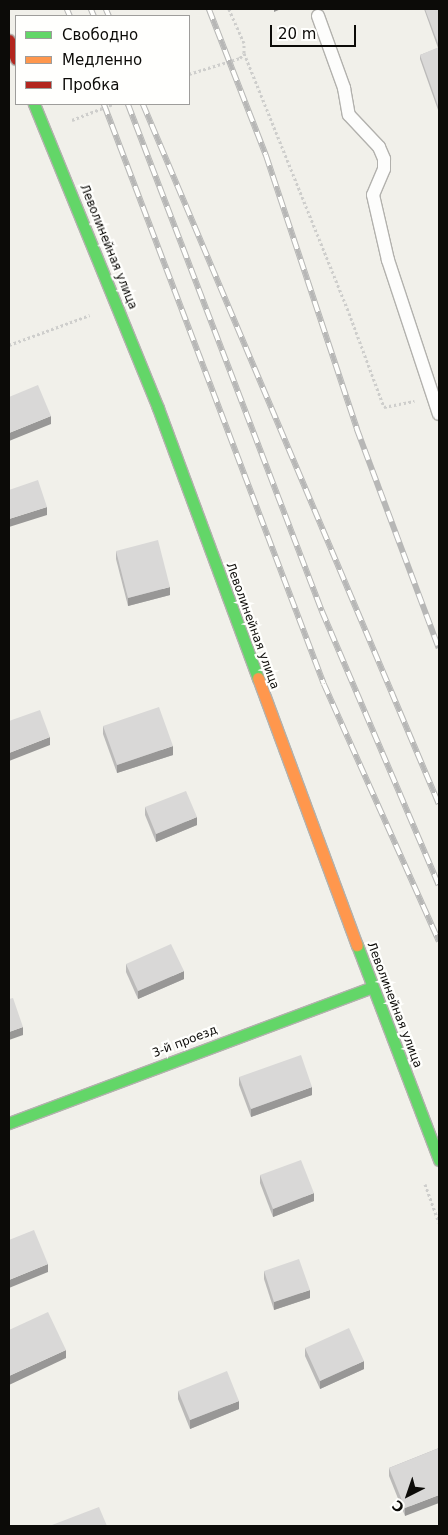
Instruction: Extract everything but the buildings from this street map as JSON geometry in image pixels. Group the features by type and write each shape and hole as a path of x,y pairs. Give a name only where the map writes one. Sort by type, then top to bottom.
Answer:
{"main road":[{"path":"9,40 15,56"},
{"name":"Леволинейная улица","path":"34,105 158,408 372,987 439,1160"},
{"name":"3-й проезд","path":"9,1124 372,987"}],"lane":[{"path":"318,16 344,88 349,115 379,147 384,159 384,170 373,195 388,260 439,414"}],"path":[{"path":"230,9 244,43 244,53 349,313 384,407 434,397"},
{"path":"190,74 240,58 244,53"},
{"path":"45,130 110,105"},
{"path":"9,345 117,306"}],"railway":[{"path":"67,9 70,15"},
{"path":"91,9 94,15"},
{"path":"106,9 109,15"},
{"path":"209,9 266,155 357,429 439,648"},
{"path":"104,105 324,684 439,941"},
{"path":"128,105 322,611 439,885"},
{"path":"143,105 439,804"}],"traffic: fast":[{"path":"34,105 158,408 258,678"},
{"path":"357,945 439,1160"},
{"path":"9,1123 372,987"}],"traffic: slow":[{"path":"258,678 357,945"}],"traffic: jam":[{"path":"9,40 15,56"}]}
